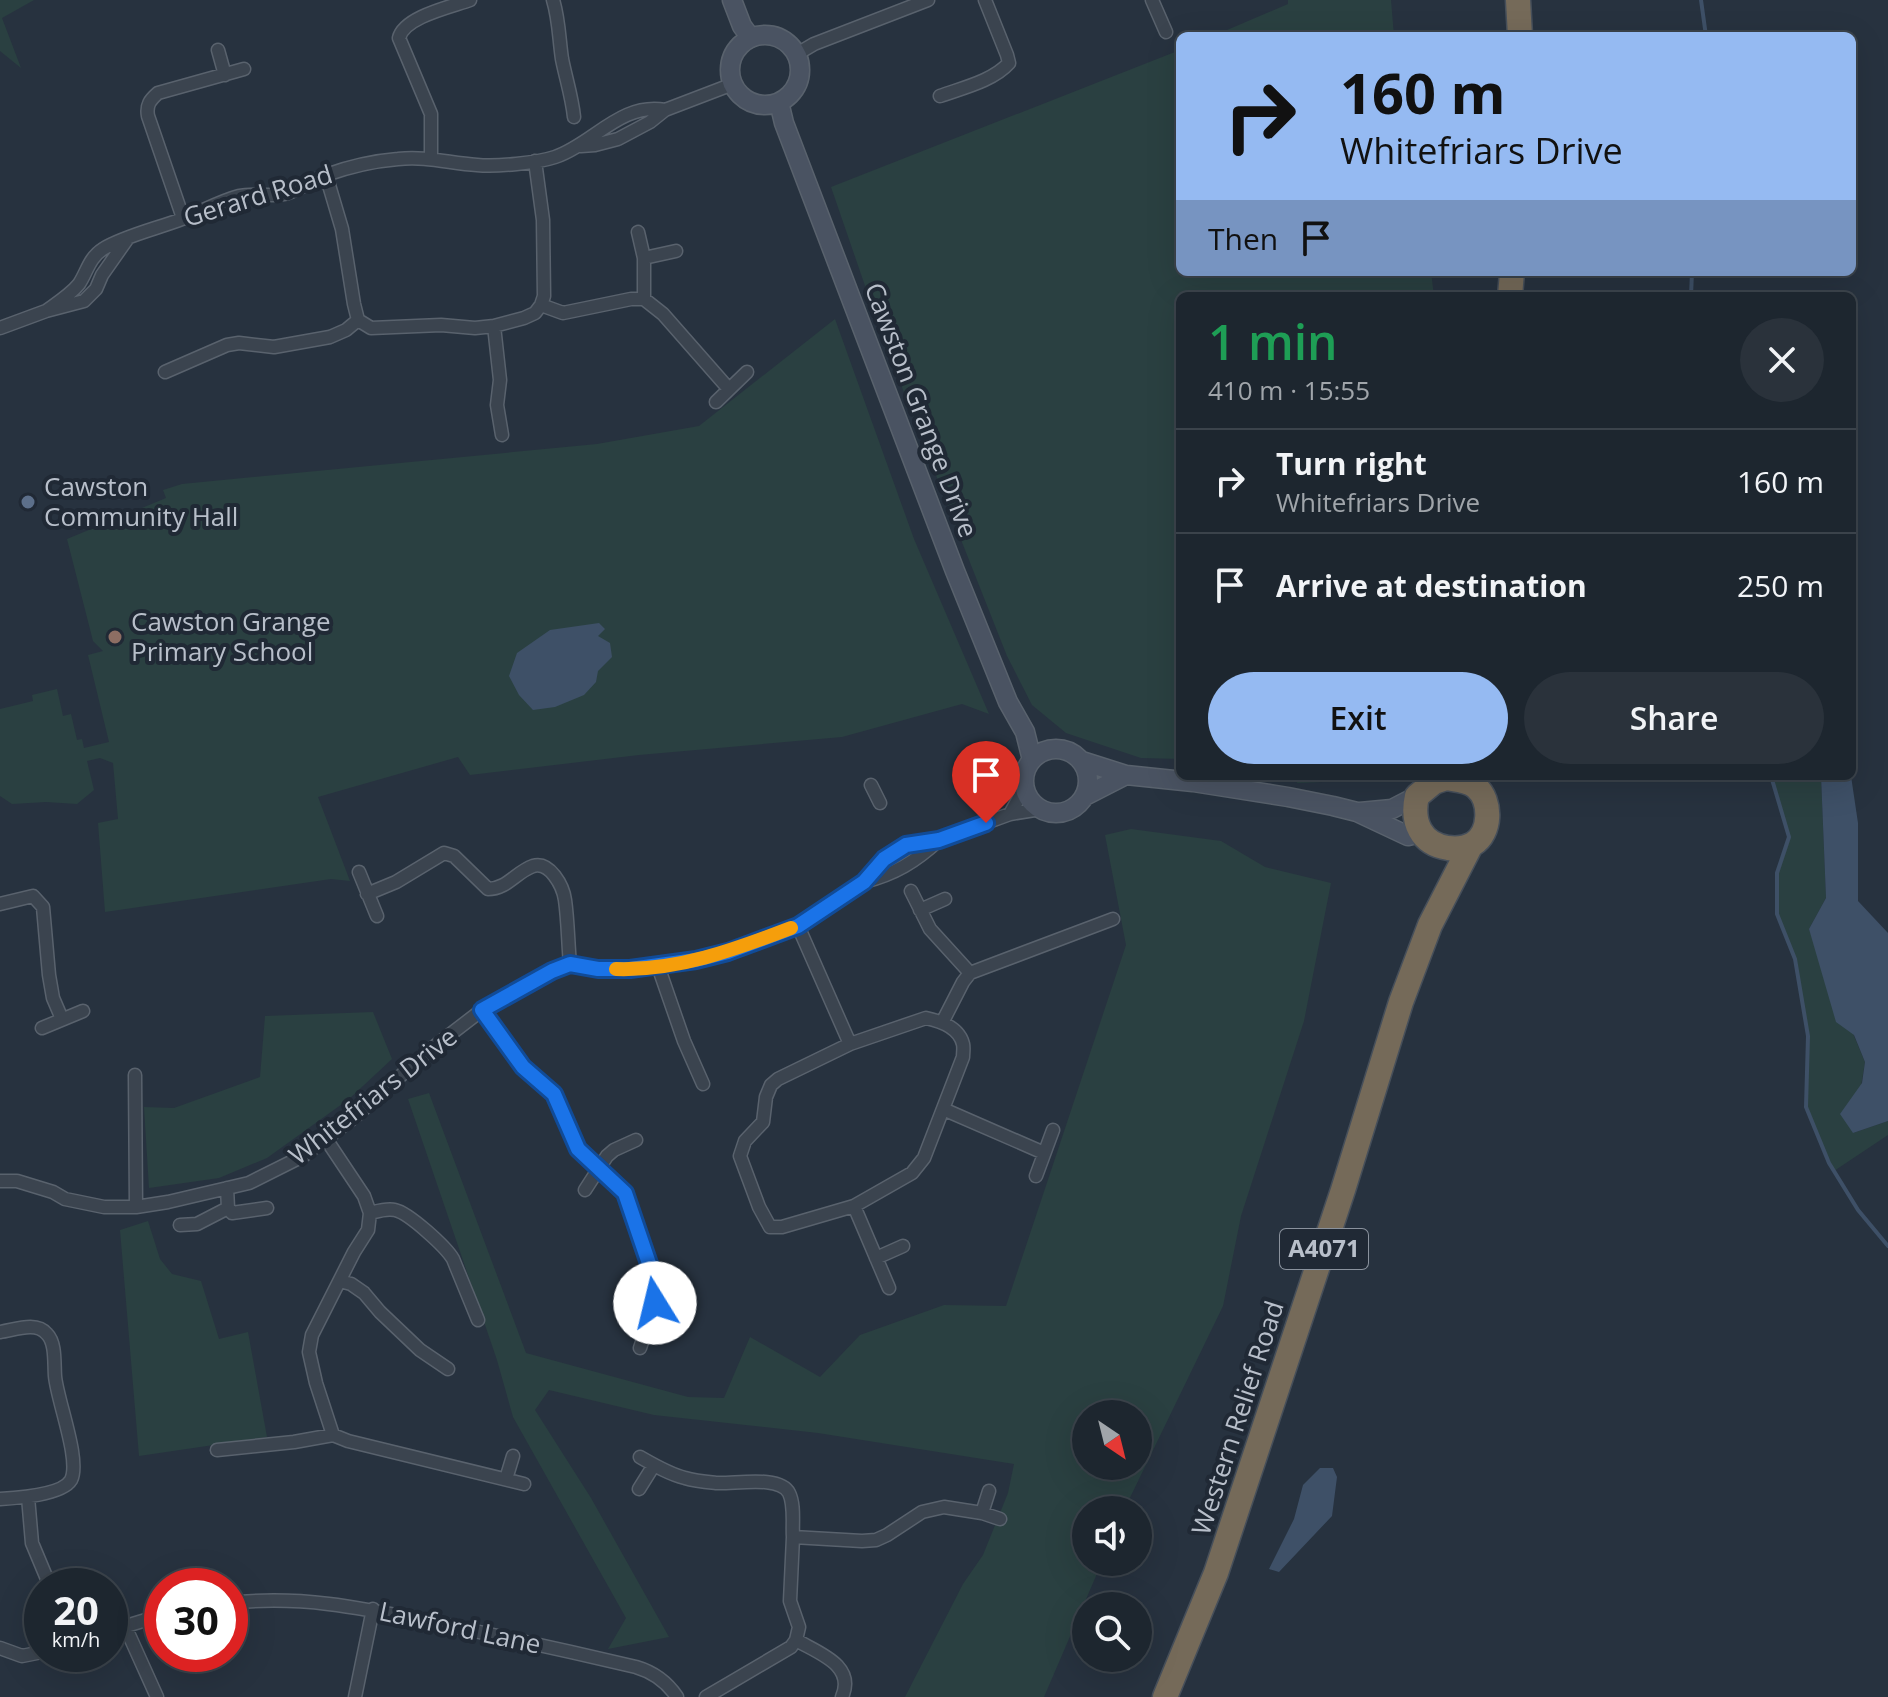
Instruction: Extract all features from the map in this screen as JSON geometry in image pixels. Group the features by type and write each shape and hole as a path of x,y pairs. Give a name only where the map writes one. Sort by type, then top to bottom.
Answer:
{"highway":[{"path":"1518,0 1520,32"},
{"name":"A4071","path":"1466,780 1480,792 1487,816 1485,829 1471,845"},
{"name":"A4071","path":"1428,785 1415,817 1429,840"},
{"path":"1429,840 1456,849 1471,845"},
{"name":"Western Relief Road","path":"1429,840 1437,878 1430,925"},
{"name":"Western Relief Road","path":"1165,1697 1216,1573 1343,1190 1401,1002 1430,925 1471,845"}],"street":[{"path":"431,158 431,114 399,38 400,33 410,22 470,0"},
{"path":"553,0 574,117"},
{"path":"732,0 742,26 751,38"},
{"path":"797,54 814,44 928,0"},
{"path":"940,96 1002,71 1009,63 985,0"},
{"path":"1152,0 1166,32"},
{"path":"772,35 791,45 797,54 801,73 799,82 779,102 758,105 739,94 733,84 731,63 742,44 751,38 772,35"},
{"path":"218,50 225,75"},
{"path":"183,218 147,107 158,93 244,69"},
{"name":"Gerard Road","path":"0,328 84,301 96,289 128,238 240,196 287,193 326,175 396,159 431,158 478,165 555,157 578,146 618,139 665,110 733,84"},
{"name":"Cawston Grange Drive","path":"779,102 794,152 949,556 1008,702 1025,732 1032,760"},
{"path":"326,175 342,229 358,320 371,328 441,325 475,328 524,318 535,313 541,305 544,296 543,220 535,161"},
{"path":"638,232 644,258 644,299"},
{"path":"644,258 676,251"},
{"path":"541,305 563,313 644,299 663,314 728,388"},
{"path":"165,372 227,345 239,343 274,347 330,337 358,320"},
{"path":"494,326 500,380 497,405 502,435"},
{"path":"716,402 747,372"},
{"path":"1025,732 1082,761 1126,775 1193,782 1333,806 1357,812 1408,836 1429,840"},
{"path":"1057,749 1048,750 1032,760 1025,778 1025,787 1033,803 1051,813 1071,810 1085,796 1126,775"},
{"path":"1082,761 1088,778 1085,796"},
{"path":"871,785 880,803"},
{"path":"1357,812 1392,809 1428,785"},
{"path":"1010,814 1025,787"},
{"path":"367,894 396,882 444,853 454,856 488,889 505,885 534,866 544,867 558,881 565,898 570,964 598,969 658,966 728,952 798,926 864,882 888,876 921,857 939,840 1010,814 1041,809"},
{"path":"359,872 377,916"},
{"path":"911,891 930,929 970,973"},
{"path":"0,904 33,896 43,907 49,975 53,998 62,1019"},
{"path":"920,910 945,899"},
{"path":"943,1021 970,973 1113,919"},
{"path":"798,926 850,1044"},
{"name":"Whitefriars Drive","path":"0,1181 17,1181 65,1199 104,1207 136,1207 262,1178 303,1156 326,1139 426,1053 482,1010 570,964"},
{"path":"658,966 684,1041 703,1084"},
{"path":"482,1010 523,1067 554,1094 578,1149 625,1193 657,1287 640,1348"},
{"path":"42,1028 83,1011"},
{"path":"926,1018 943,1021 955,1032 963,1043 963,1057 924,1158 912,1173 854,1206 782,1227 770,1227 740,1156 745,1141 763,1122 771,1085 850,1044 926,1018"},
{"path":"135,1075 136,1207"},
{"path":"943,1109 1044,1153"},
{"path":"1036,1176 1053,1130"},
{"path":"326,1139 364,1196 370,1213 368,1230 312,1335 309,1352 333,1435"},
{"path":"585,1190 607,1156 636,1140"},
{"path":"227,1188 228,1208 232,1213 267,1208"},
{"path":"854,1206 889,1288"},
{"path":"180,1225 197,1224 228,1208"},
{"path":"370,1213 384,1209 397,1210 448,1249 478,1320"},
{"path":"876,1258 903,1246"},
{"path":"340,1281 364,1293 420,1350 448,1369"},
{"path":"0,1332 34,1326 46,1332 52,1341 56,1385 73,1464 71,1480 63,1487 28,1497 0,1499"},
{"path":"217,1450 333,1435 524,1484"},
{"path":"506,1479 513,1456"},
{"path":"640,1457 684,1478 718,1483 767,1482 782,1485 790,1493 793,1537 790,1601 799,1627 796,1640 791,1647 706,1697"},
{"path":"639,1489 654,1465"},
{"path":"982,1513 989,1491"},
{"path":"28,1497 32,1543 42,1568"},
{"path":"793,1537 876,1540 922,1512 944,1507 1000,1519"},
{"name":"Lawford Lane","path":"248,1601 309,1601 373,1609 636,1667 659,1678 677,1697"},
{"path":"355,1697 373,1609"},
{"path":"128,1633 157,1697"},
{"path":"796,1640 832,1660 843,1670 846,1690 842,1697"},
{"path":"0,1648 10,1654 24,1656"}],"green space":[{"path":"0,0 34,0 2,18 21,68 0,51"},
{"path":"1288,0 1391,0 1394,32 1222,32 1288,4"},
{"path":"1176,52 1176,276 1432,276 1434,292 1176,292 1176,759 1141,758 1066,733 1032,705 1007,656 954,522 883,338 831,187"},
{"path":"835,319 914,539 989,714 962,704 842,737 639,755 470,775 458,757 318,797 350,881 331,879 105,912 98,823 118,819 113,763 100,758 87,761 94,790 77,804 12,804 0,796 0,709 33,701 32,695 57,689 63,716 71,714 77,740 82,739 84,748 109,742 88,655 103,651 93,641 67,539 166,498 163,490 182,484 597,444 699,426"},
{"path":"1293,780 1345,780 1345,781 1298,783"},
{"path":"1772,780 1821,780 1826,898 1809,929 1865,1062 1853,1133 1888,1121 1888,1135 1834,1171 1806,1107 1808,1036 1795,959 1777,914 1777,873 1789,837"},
{"path":"1131,829 1221,841 1265,867 1331,883 1304,1021 1241,1216 1223,1306 1152,1452 1152,1400 1072,1400 1072,1480 1139,1480 1131,1496 1072,1496 1072,1576 1096,1576 1089,1592 1072,1592 1072,1632 1044,1697 905,1697 963,1584 983,1555 1008,1493 1014,1464 818,1433 654,1415 549,1390 535,1410 591,1498 669,1637 608,1649 626,1618 513,1417 497,1360 408,1099 429,1093 526,1353 688,1397 724,1398 750,1337 820,1377 860,1335 944,1305 1006,1306 1126,945 1105,835"},
{"path":"373,1012 392,1059 349,1099 267,1158 219,1178 149,1188 144,1107 174,1108 260,1077 265,1016"},
{"path":"148,1221 160,1259 172,1274 201,1281 219,1339 248,1332 267,1437 139,1456 120,1230"}],"water":[{"path":"599,623 605,629 598,636 610,643 612,657 598,671 596,682 584,695 555,707 533,710 519,695 509,676 517,653 550,630"},
{"path":"1821,780 1852,780 1858,823 1858,901 1888,933 1888,1121 1853,1133 1840,1114 1862,1083 1865,1062 1854,1035 1836,1022 1809,929 1826,898"},
{"path":"1320,1468 1333,1468 1337,1477 1332,1516 1279,1572 1269,1569 1294,1519 1303,1485"}],"waterway":[{"path":"1701,0 1705,32"},
{"path":"1691,292 1692,276"},
{"path":"1772,780 1789,837 1777,873 1777,914 1795,959 1808,1036 1806,1107 1829,1163 1858,1210 1888,1246"}],"slow traffic":[{"path":"616,969 696,960 728,952 791,928"}],"place":[{"name":"Cawston Community Hall","path":"28,502"},
{"name":"Cawston Grange Primary School","path":"115,637"}],"route":[{"path":"655,1303 657,1287 625,1193 578,1149 554,1094 523,1067 482,1010 570,964 598,969 630,969 696,960 728,952 798,926 864,882 884,859 906,845 939,840 986,823"}]}
